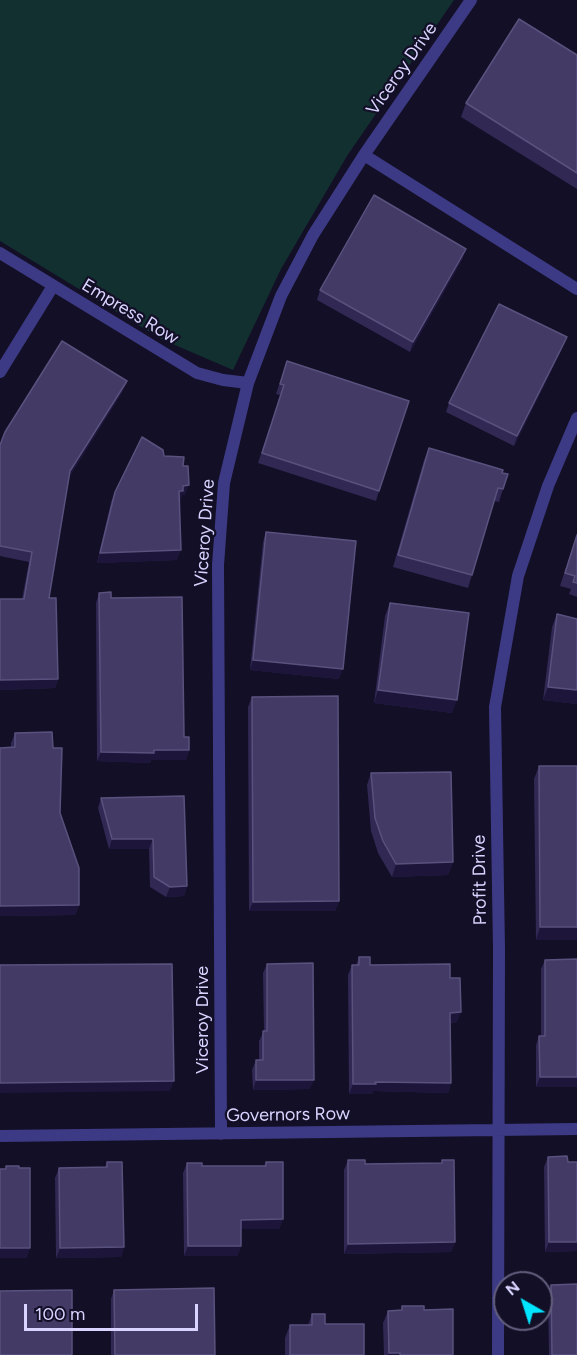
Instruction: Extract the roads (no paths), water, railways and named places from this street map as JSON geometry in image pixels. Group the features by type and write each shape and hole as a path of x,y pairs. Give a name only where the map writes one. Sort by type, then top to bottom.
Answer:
{"street":[{"name":"Viceroy Drive","path":"221,1134 218,565 224,483 248,383 281,297 313,235 471,0"},
{"path":"364,156 577,289"},
{"name":"Empress Row","path":"0,254 197,373 223,380 248,383"},
{"path":"0,372 53,286"},
{"name":"Profit Drive","path":"498,1355 499,937 495,707 518,576 552,476 577,418"},
{"name":"Governors Row","path":"0,1136 577,1130"}]}
